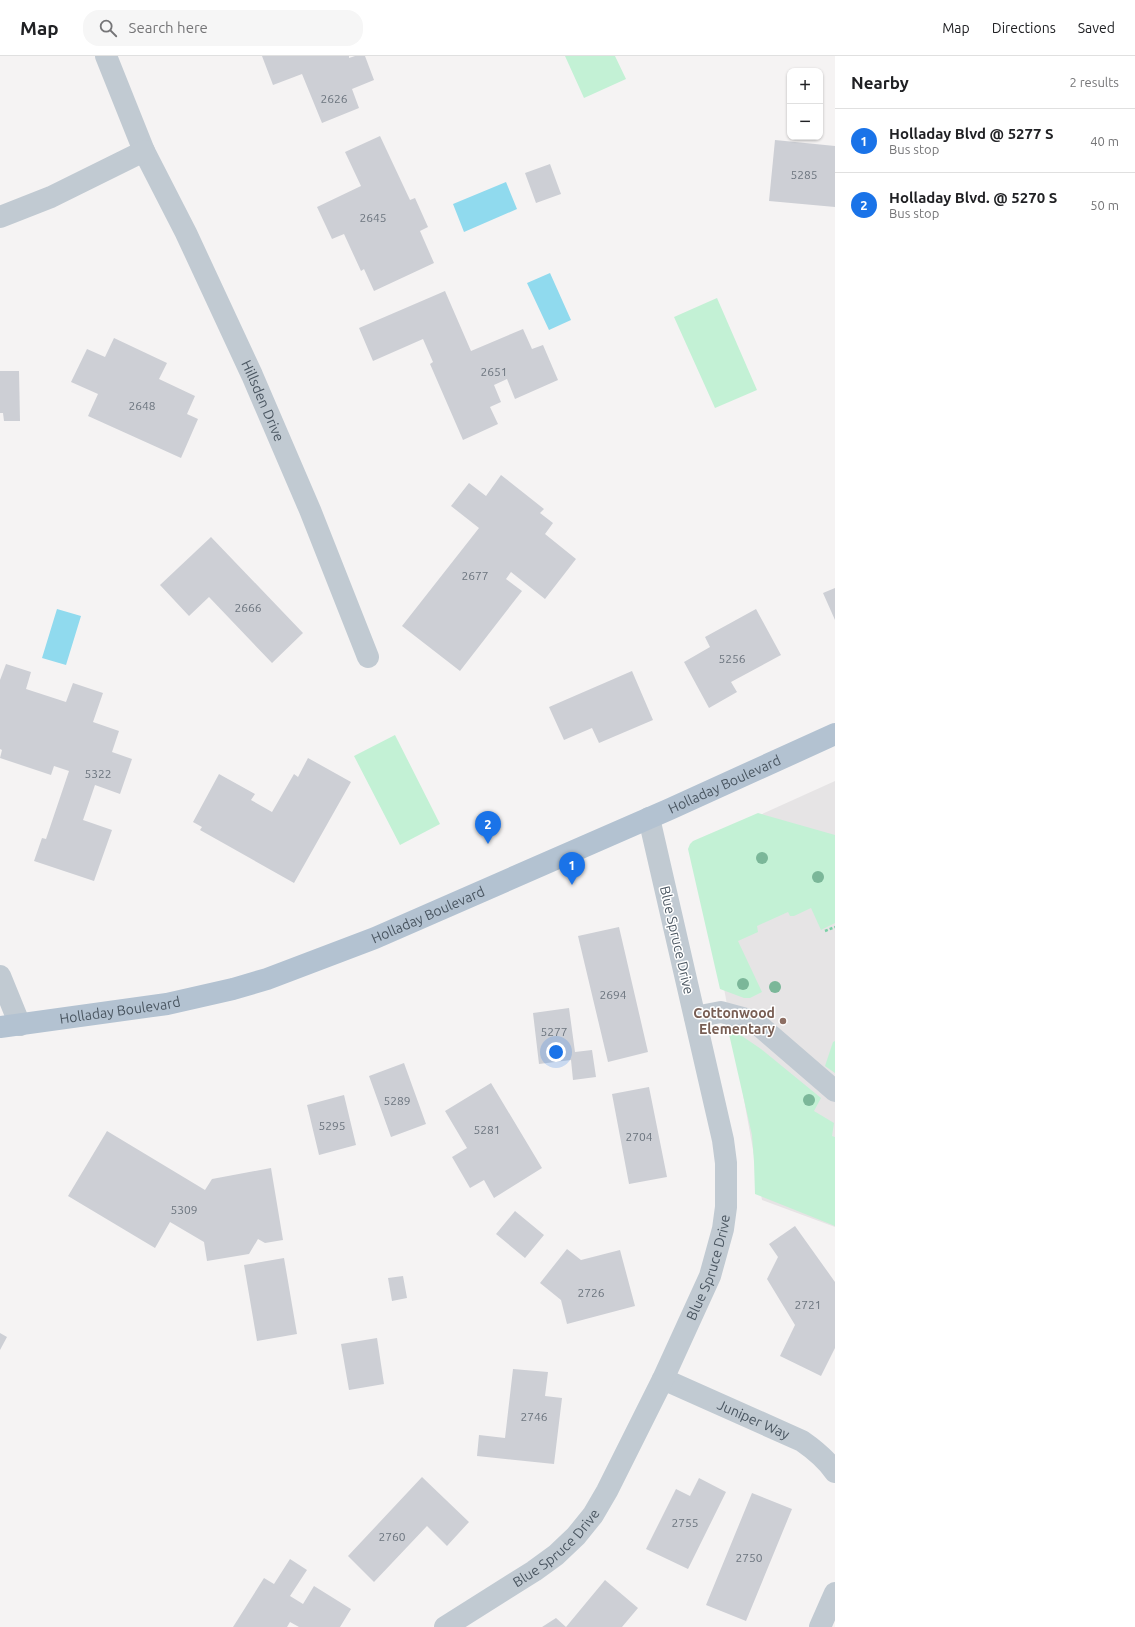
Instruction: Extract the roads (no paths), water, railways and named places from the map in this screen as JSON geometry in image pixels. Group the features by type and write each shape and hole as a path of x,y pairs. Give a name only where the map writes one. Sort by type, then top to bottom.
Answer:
{"main road":[{"name":"Holladay Boulevard","path":"10,1026 167,1004 233,990 267,979 375,938 649,818 835,734"}],"street":[{"name":"Hillsden Drive","path":"106,56 144,151 186,233 252,375 310,510 368,657"},
{"path":"0,217 51,197 144,151"},
{"name":"Blue Spruce Drive","path":"445,1627 534,1571 556,1555 576,1536 593,1515 608,1491 663,1379 710,1276 723,1229 726,1207 726,1163 723,1140 649,818"},
{"path":"0,976 10,1026"},
{"path":"695,1017 721,1012 754,1021 835,1091"},
{"name":"Juniper Way","path":"663,1379 802,1441 817,1451 830,1464 835,1472"},
{"path":"820,1627 835,1593"}],"water":[{"path":"506,182 517,209 464,232 453,204"},
{"path":"550,273 571,320 549,330 527,283"},
{"path":"57,609 81,616 66,665 42,658"}],"place":[{"name":"Holladay Blvd. @ 5270 S","path":"488,844"},
{"name":"Holladay Blvd @ 5277 S","path":"572,885"},
{"name":"Cottonwood Elementary","path":"783,1021"}]}
